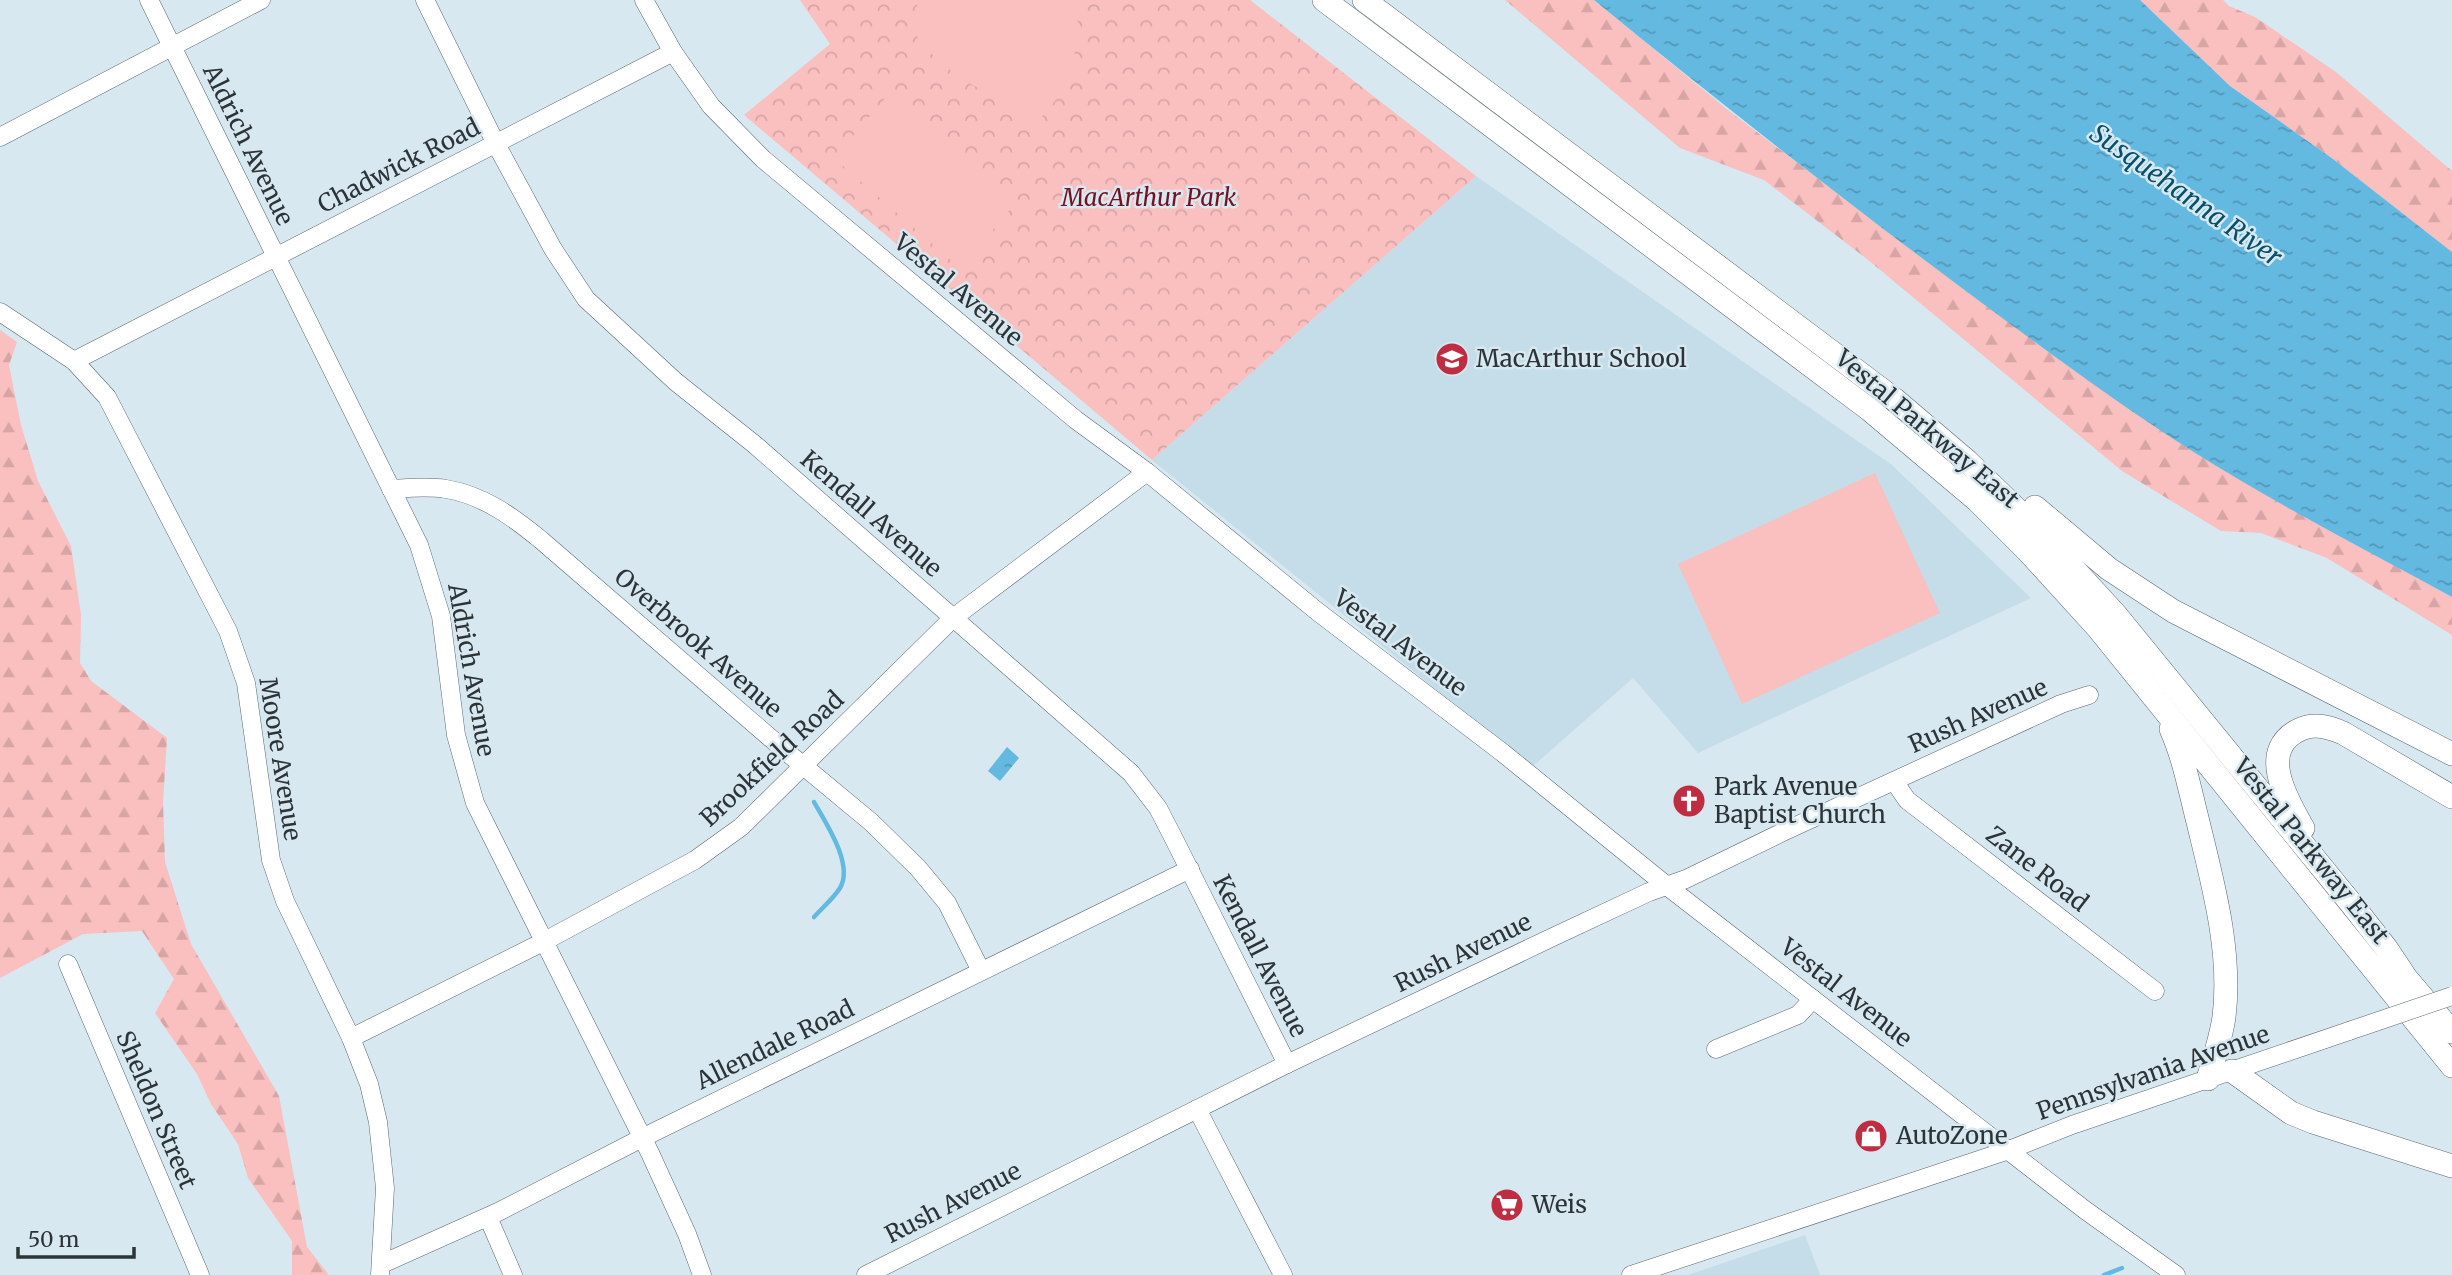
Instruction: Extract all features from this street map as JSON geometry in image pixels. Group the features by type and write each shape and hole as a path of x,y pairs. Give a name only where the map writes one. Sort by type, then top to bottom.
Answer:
{"main road":[{"name":"Vestal Parkway East","path":"1324,0 1870,410 1978,501 2098,628 2452,1066"},
{"name":"Vestal Parkway East","path":"1364,0 1894,399 1968,462 2040,532 2116,615 2350,902 2406,978 2452,1032"},
{"path":"1968,462 1984,461 2080,547 2165,607 2452,754"},
{"path":"2142,682 2171,727 2179,748 2209,866 2221,931 2226,985 2224,1016 2208,1079"},
{"path":"2350,902 2306,832 2283,789 2278,758 2289,737 2311,726 2332,728 2452,797"},
{"path":"2232,1071 2302,1118 2452,1166"}],"street":[{"name":"Aldrich Avenue","path":"149,0 419,545 441,616 456,735 475,803 642,1138 687,1234 702,1275"},
{"path":"0,136 261,0"},
{"name":"Kendall Avenue","path":"425,0 496,144 553,249 586,299 676,382 754,444 1131,773 1158,808 1287,1064"},
{"name":"Vestal Avenue","path":"644,0 673,52 711,106 763,159 1076,421 1147,472 1318,612 1503,752 1667,886 2085,1210 2172,1274"},
{"name":"Chadwick Road","path":"74,360 673,52"},
{"name":"Moore Avenue","path":"0,312 74,360 107,397 228,631 246,683 271,860 285,901 351,1038 369,1084 378,1122 385,1188 381,1269"},
{"name":"Brookfield Road","path":"351,1038 543,942 695,860 741,827 953,618 1147,472"},
{"name":"Overbrook Avenue","path":"391,489 445,488 471,496 508,514 541,540 804,767 871,821 918,868 947,903 981,971"},
{"name":"Rush Avenue","path":"866,1275 1287,1064 1555,936 1686,879 2061,704 2090,695"},
{"name":"Zane Road","path":"1894,781 1907,800 2155,991"},
{"name":"Allendale Road","path":"381,1269 1190,869"},
{"name":"Sheldon Street","path":"68,964 200,1275"},
{"name":"Pennsylvania Avenue","path":"1631,1275 2009,1150 2072,1125 2452,996"},
{"path":"1716,1049 1798,1015 1813,999"},
{"path":"1197,1109 1283,1275"},
{"path":"488,1217 513,1275"}],"shaded area":[{"path":"1476,176 1892,465 2031,598 1698,753 1633,678 1532,767 1152,460"},
{"path":"1805,1235 1820,1275 1688,1275"}],"green space":[{"name":"MacArthur Park","path":"800,0 1250,0 1476,176 1152,460 744,115 830,44"},
{"path":"922,0 1075,0 1078,25 1075,52 1067,79 1049,110 1037,122 957,76 918,42 915,8"},
{"path":"1505,0 1594,0 1728,110 2068,366 2189,449 2452,597 2452,635 2327,558 2261,533 2221,531 2122,471 1867,259 1764,180 1680,148"},
{"path":"2140,0 2223,0 2229,6 2255,17 2336,72 2452,171 2452,252 2333,159 2230,86"},
{"path":"887,96 1014,205 960,268 834,158"},
{"path":"0,330 17,342 9,365 21,425 38,481 71,546 81,615 80,663 91,681 167,738 163,802 165,862 191,944 279,1096 307,1247 329,1275 292,1275 292,1241 248,1178 238,1144 211,1104 197,1074 155,1013 174,979 142,931 83,934 0,978"},
{"path":"1875,473 1940,613 1742,704 1678,564"}],"water":[{"name":"Susquehanna River","path":"1594,0 2140,0 2230,86 2333,159 2452,252 2452,597 2254,488 2189,449 2110,396 1835,191"},
{"path":"1007,747 1019,758 1000,781 988,771"}],"waterway":[{"path":"814,802 837,844 844,868 840,888 814,917"},
{"path":"2104,1275 2122,1268"}],"place":[{"name":"MacArthur School","path":"1452,359"},
{"name":"Park Avenue Baptist Church","path":"1689,801"},
{"name":"AutoZone","path":"1871,1136"},
{"name":"Weis","path":"1507,1205"}]}
